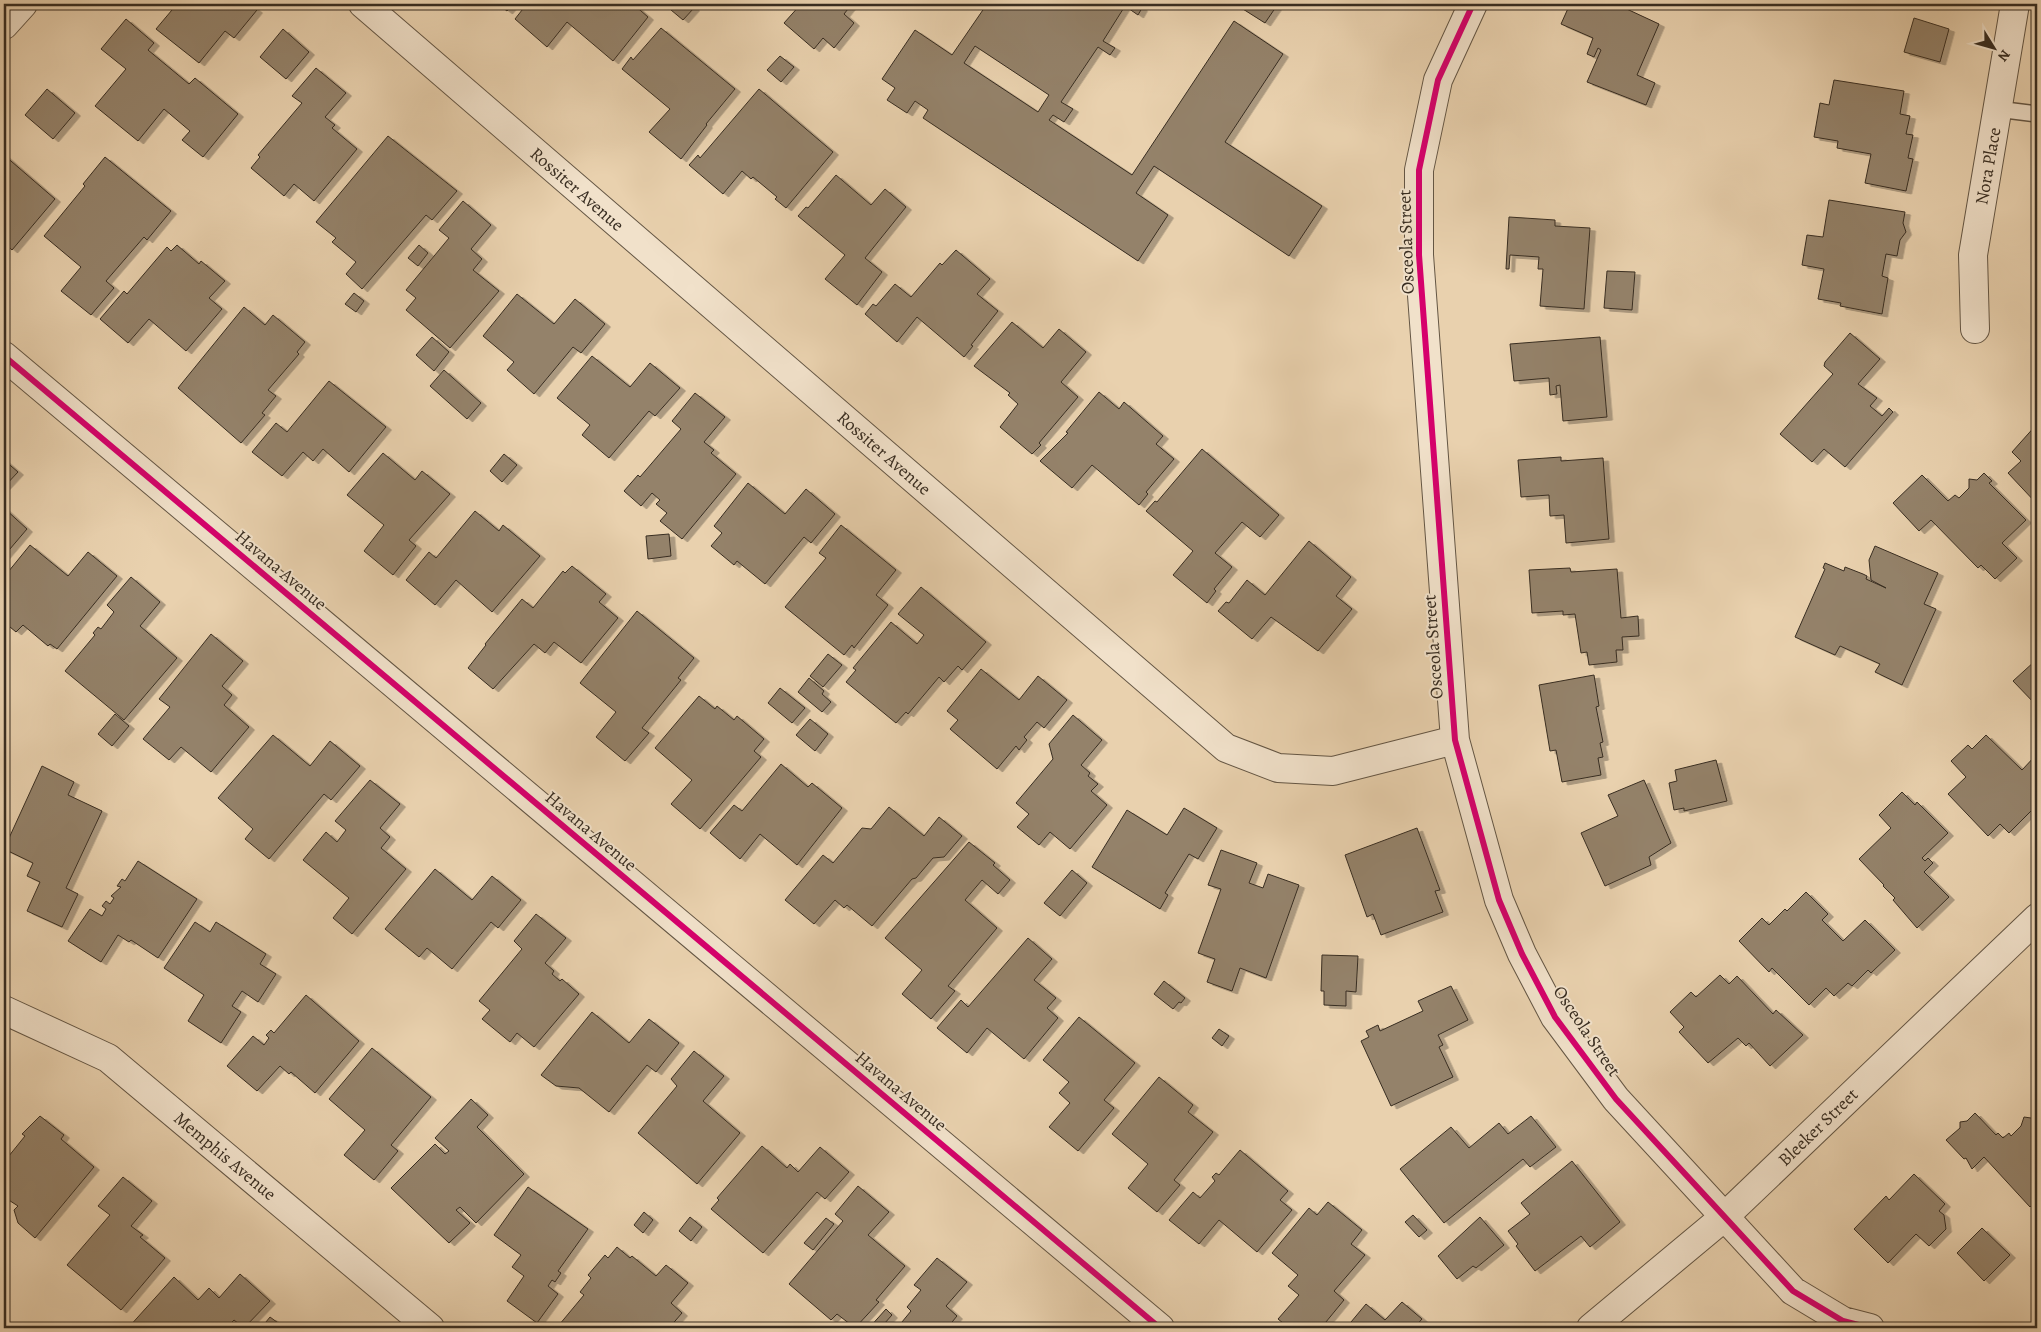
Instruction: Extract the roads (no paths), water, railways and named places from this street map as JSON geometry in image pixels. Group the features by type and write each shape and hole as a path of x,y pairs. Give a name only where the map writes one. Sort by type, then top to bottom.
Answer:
{"street":[{"path":"4,26 23,4"},
{"name":"Rossiter Avenue","path":"363,4 1226,748 1278,768 1334,772 1455,740"},
{"name":"Osceola Street","path":"1473,4 1438,80 1419,170 1419,256 1455,740 1499,900 1522,954 1555,1017 1616,1099 1723,1218 1793,1292 1843,1321 1870,1328"},
{"name":"Nora Place","path":"1975,329 1972,254 2015,4"},
{"name":"Havana Avenue","path":"4,356 1160,1328"},
{"name":"Bleeker Street","path":"1591,1328 1723,1218 2037,918"},
{"name":"Memphis Avenue","path":"4,1010 108,1058 430,1328"}],"lane":[{"path":"1997,109 2037,114"}]}
